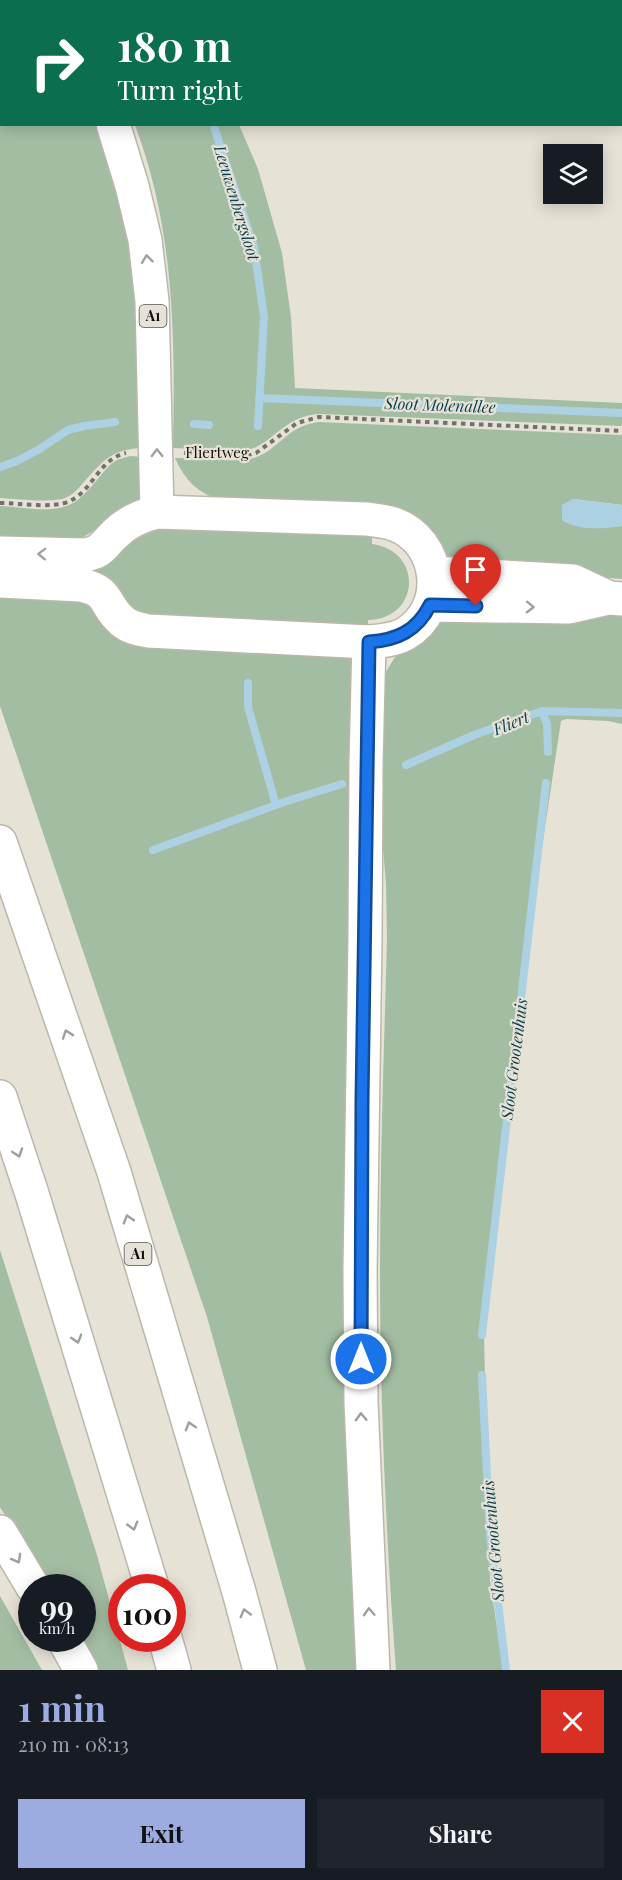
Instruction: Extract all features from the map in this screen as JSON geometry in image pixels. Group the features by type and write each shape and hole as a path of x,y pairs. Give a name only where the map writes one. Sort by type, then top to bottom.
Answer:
{"main road":[{"name":"A1","path":"114,126 132,186 145,240 152,301 157,512"},
{"path":"0,553 83,570 93,587 102,593 123,622 133,628 148,631 387,641 404,634 423,618 434,590 434,573 429,556 419,541 409,532 394,524 366,519 157,512 141,515 112,536 104,548 95,553 83,570 0,581"},
{"path":"434,573 573,581 616,598"},
{"path":"430,605 569,607 616,598"},
{"path":"369,642 360,1281 361,1403 373,1670"},
{"name":"A1","path":"0,842 114,1172 260,1670"},
{"path":"0,1097 32,1194 148,1574"},
{"path":"0,1532 25,1574"},
{"path":"71,1652 81,1670"},
{"path":"169,1652 174,1670"}],"path":[{"name":"Fliertweg","path":"0,502 47,504 69,502 111,459 130,452 248,455 264,448 297,423 319,417 622,431"}],"green space":[{"path":"0,126 101,126 133,242 144,448 116,453 109,457 73,494 65,498 34,500 0,498"},
{"path":"135,126 239,126 258,169 282,253 291,317 295,388 622,403 622,426 320,414 296,420 263,443 243,451 173,448 174,365 170,285 158,205"},
{"path":"318,422 622,435 622,505 573,499 588,528 622,526 622,579 536,572 454,560 437,547 221,500 205,494 193,485 175,458 227,460 254,458 270,450 290,433"},
{"path":"130,456 144,457 145,501 78,540 0,546 0,506 52,509 71,504 83,495 111,464"},
{"path":"138,527 372,531 372,544 389,549 401,559 407,571 409,584 406,597 398,609 385,617 368,620 368,633 160,625 0,562"},
{"path":"0,589 81,600 95,612 358,655 363,1670 306,1670 207,1317 0,706"},
{"path":"584,614 622,616 622,724 608,721 566,719 561,721 515,1027 484,1337 490,1580 503,1670 396,1670 381,1371 381,1188 387,939 386,884 377,777 377,687 395,657 435,625 449,619"},
{"path":"0,1250 108,1596 108,1652 123,1652 128,1670 95,1670 87,1652 96,1652 96,1574 41,1574 0,1507"},
{"path":"0,1596 18,1628 18,1652 32,1652 42,1670 0,1670"}],"water":[{"path":"573,499 622,505 622,526 591,528 568,524 562,520 562,505"}],"waterway":[{"name":"Leeuwenbergsloot","path":"214,126 254,247 264,317 258,426"},
{"name":"Sloot Molenallee","path":"259,398 622,413"},
{"path":"0,467 38,450 68,430 115,422"},
{"path":"194,424 209,425"},
{"name":"Leeuwenbergsloot","path":"248,683 248,707 276,805"},
{"name":"Sloot Grootenhuis","path":"542,711 547,724 548,752"},
{"name":"Fliert","path":"406,765 474,735 542,711 622,713"},
{"name":"Sloot Grootenhuis","path":"482,1335 546,783"},
{"name":"Fliert","path":"153,850 284,802 342,784"},
{"name":"Sloot Grootenhuis","path":"482,1375 490,1535 506,1670"}],"route":[{"path":"361,1359 360,1270 369,642 387,641 404,634 423,618 430,605 476,606"}]}
